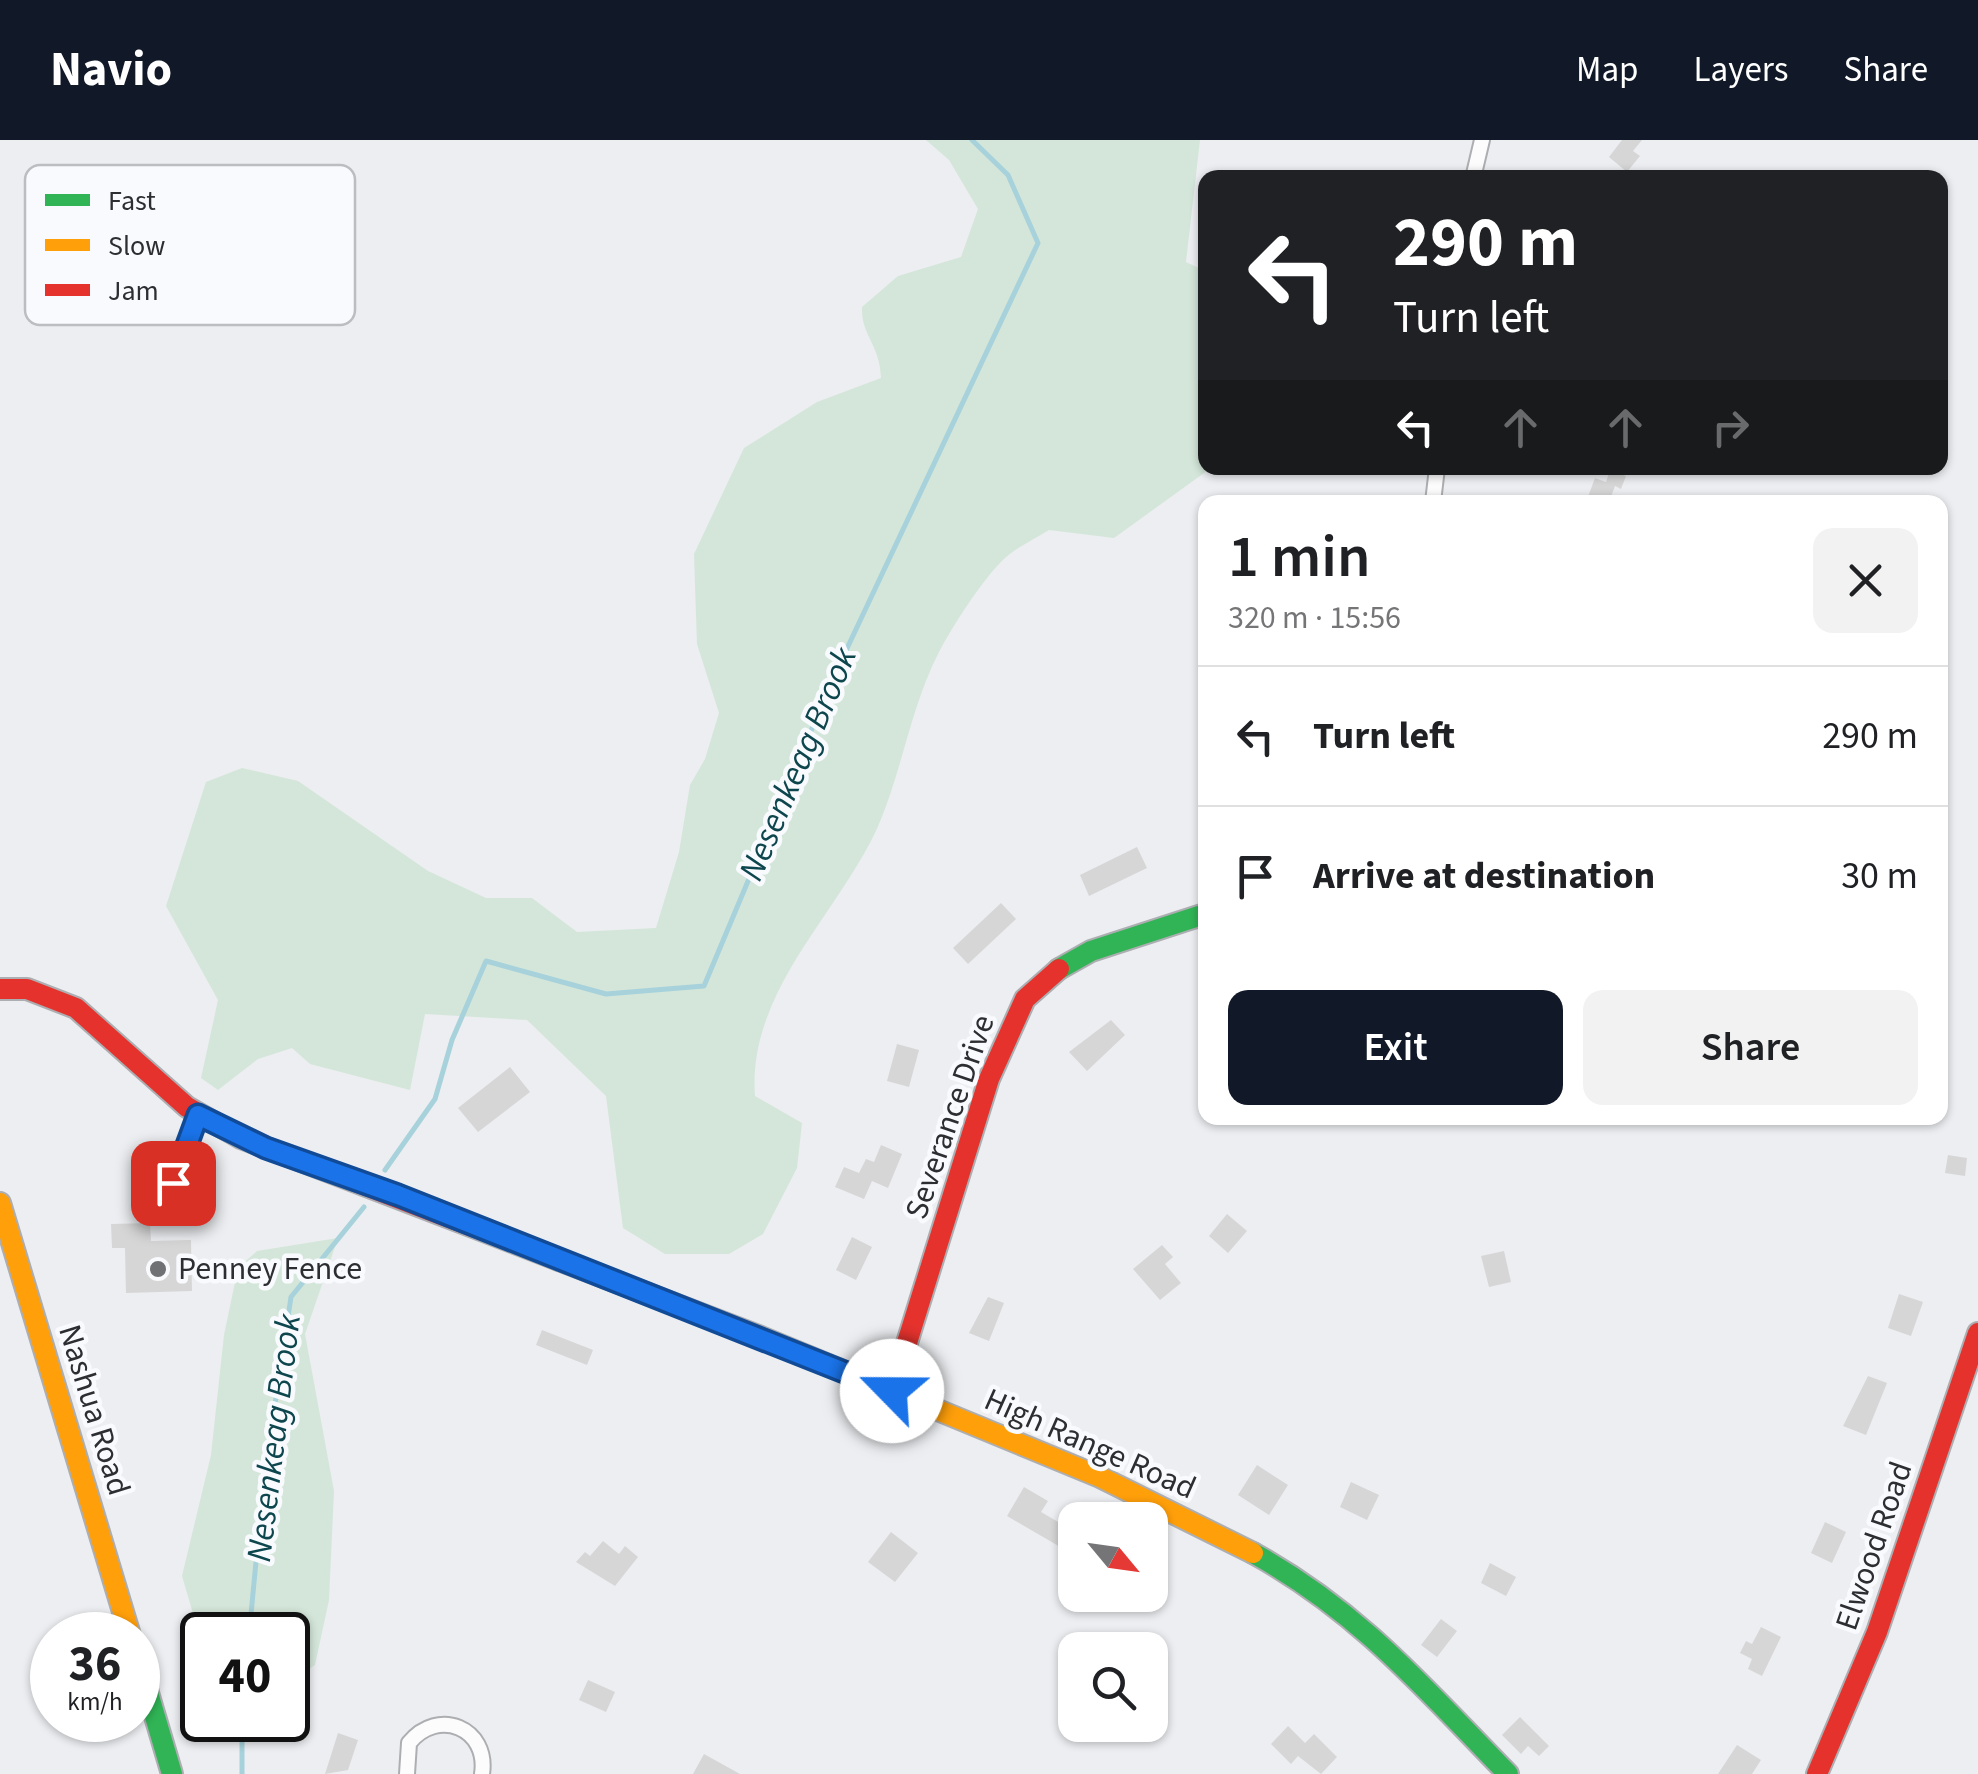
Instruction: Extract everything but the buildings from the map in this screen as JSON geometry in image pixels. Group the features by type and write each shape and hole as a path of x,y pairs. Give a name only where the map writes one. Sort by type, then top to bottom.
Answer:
{"street":[{"path":"1475,170 1482,140"},
{"name":"Severance Drive","path":"892,1391 988,1079 1024,999 1055,972 1091,951 1198,916"},
{"name":"High Range Road","path":"0,988 34,988 66,1001 198,1115 266,1148 398,1195 892,1391 1100,1478 1302,1580 1364,1626 1508,1774"},
{"name":"Nashua Road","path":"0,1203 123,1612"},
{"name":"Elwood Road","path":"1816,1774 1877,1632 1978,1333"},
{"path":"407,1774 410,1743 417,1733 441,1723 454,1724 475,1738 481,1749 482,1774"},
{"path":"160,1733 172,1774"}],"lane":[{"path":"173,1183 198,1115"}],"green space":[{"path":"926,140 1200,140 1186,262 1198,268 1198,475 1201,475 1114,538 1049,530 1015,550 988,577 945,642 929,673 876,831 797,958 765,1024 756,1059 755,1096 802,1123 797,1168 763,1234 729,1254 665,1254 623,1228 606,1096 527,1020 425,1014 410,1090 310,1064 292,1048 258,1059 218,1090 201,1078 218,1000 166,906 206,782 242,768 298,781 428,871 486,898 532,898 577,932 656,928 679,852 690,785 705,759 719,713 697,644 694,554 744,448 817,402 881,378 862,307 898,276 961,257 978,209 949,160"},
{"path":"338,1238 305,1334 334,1491 329,1600 315,1665 310,1668 310,1612 193,1612 182,1576 211,1455 224,1335 238,1268 257,1251"}],"waterway":[{"name":"Nesenkeag Brook","path":"385,1170 435,1099 452,1040 486,961 606,994 704,986 834,676 1038,243 1008,175 972,140"},
{"name":"Nesenkeag Brook","path":"251,1612 264,1478 291,1297 364,1207"},
{"name":"Nesenkeag Brook","path":"242,1742 242,1774"}],"traffic: fast":[{"path":"1059,969 1091,951 1198,916"},
{"path":"1253,1553 1359,1626 1508,1774"},
{"path":"160,1733 172,1774"}],"traffic: slow":[{"path":"0,1203 123,1612"},
{"path":"559,1260 761,1337 1100,1477 1253,1553"}],"traffic: jam":[{"path":"892,1391 989,1079 1025,999 1059,969"},
{"path":"0,989 27,989 76,1008 187,1107 241,1138 559,1260"},
{"path":"1817,1774 1877,1632 1978,1333"}],"place":[{"name":"Penney Fence","path":"158,1269"}],"route":[{"path":"173,1183 198,1115 266,1148 398,1195 892,1391"}]}
